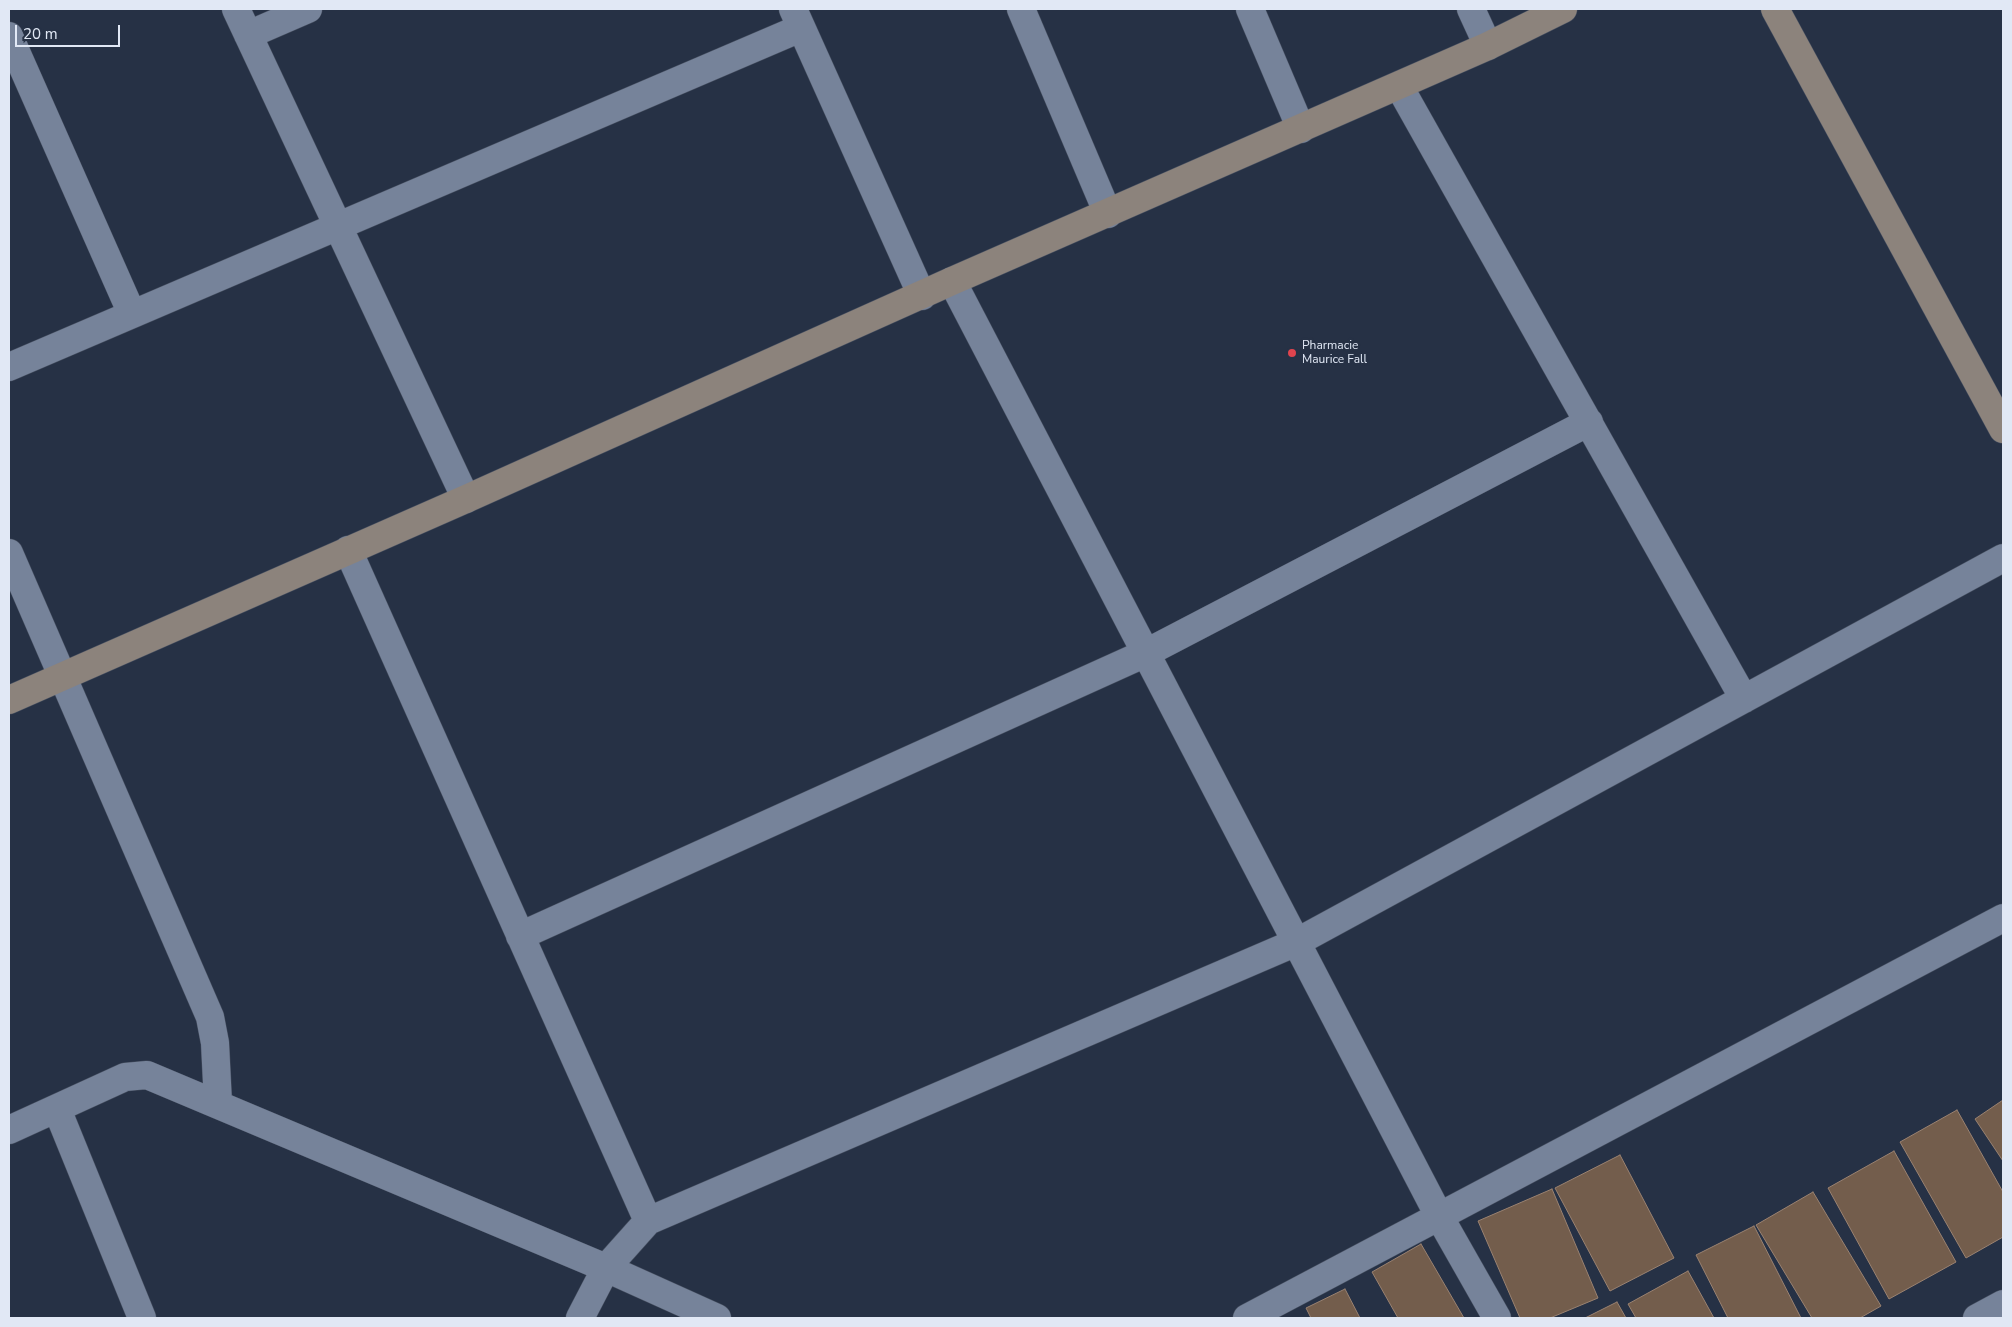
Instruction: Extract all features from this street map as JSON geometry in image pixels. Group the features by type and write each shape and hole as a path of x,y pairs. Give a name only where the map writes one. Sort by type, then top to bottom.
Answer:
{"main road":[{"path":"9,700 466,499 952,281 1399,86 1488,46 1563,9"},
{"path":"1775,9 2003,428"}],"street":[{"path":"236,9 466,499"},
{"path":"248,35 308,9"},
{"path":"1022,9 1108,214"},
{"path":"1250,9 1302,129"},
{"path":"1471,9 1488,46"},
{"path":"9,367 338,226 797,18 922,296"},
{"path":"9,36 132,314"},
{"path":"1399,86 1744,699"},
{"path":"952,281 1439,1216 1497,1318"},
{"path":"520,936 1146,653 1589,422"},
{"path":"348,550 648,1221"},
{"path":"9,553 210,1017 215,1043 218,1103"},
{"path":"580,1318 606,1268 648,1221 1297,942 2003,558"},
{"path":"1247,1318 2003,918"},
{"path":"9,1130 125,1077 147,1075 218,1103 606,1268 717,1318"},
{"path":"57,1109 142,1318"},
{"path":"1977,1318 2003,1304"}],"building":[{"path":"2003,1100 2003,1161 1975,1119"},
{"path":"1957,1110 2003,1192 2003,1237 1966,1258 1900,1142"},
{"path":"1894,1151 1956,1262 1889,1299 1828,1188"},
{"path":"1620,1155 1674,1258 1610,1291 1555,1188"},
{"path":"1552,1189 1598,1298 1550,1318 1520,1318 1478,1221"},
{"path":"1813,1192 1881,1306 1860,1318 1812,1318 1756,1225"},
{"path":"1754,1226 1801,1318 1728,1318 1696,1255"},
{"path":"1421,1244 1464,1318 1398,1318 1372,1272"},
{"path":"1688,1271 1714,1318 1636,1318 1628,1304"},
{"path":"1345,1289 1360,1318 1311,1318 1306,1308"},
{"path":"1617,1302 1626,1318 1585,1318"}],"place":[{"name":"Pharmacie Maurice Fall","path":"1292,353"}]}
